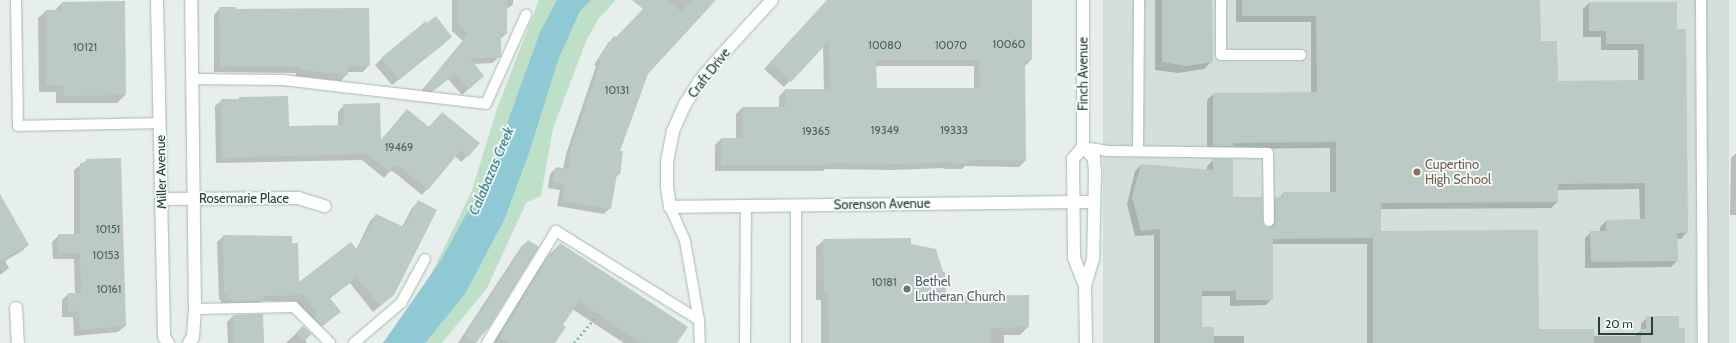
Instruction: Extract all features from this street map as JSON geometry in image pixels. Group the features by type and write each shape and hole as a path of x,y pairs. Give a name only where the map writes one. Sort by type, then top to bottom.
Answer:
{"street":[{"name":"Miller Avenue","path":"158,0 164,337 168,343"},
{"path":"189,343 192,337 194,309 193,79 191,0"},
{"name":"Craft Drive","path":"670,207 667,187 667,162 673,131 685,104 699,82 718,59 772,0"},
{"name":"Finch Avenue","path":"1083,0 1083,147"},
{"path":"1085,285 1074,258 1073,159 1083,147 1094,158 1093,259 1085,285 1086,343"},
{"name":"Rosemarie Place","path":"162,199 298,198 325,206"},
{"name":"Sorenson Avenue","path":"670,207 1094,202"},
{"path":"16,308 18,343"}],"lane":[{"path":"16,0 18,126 160,123"},
{"path":"1138,151 1139,0"},
{"path":"1220,0 1221,55 1301,55"},
{"path":"1701,0 1703,343"},
{"path":"193,79 283,80 486,104 526,15"},
{"path":"1083,147 1107,151 1268,153 1269,220"},
{"path":"745,343 746,206"},
{"path":"796,206 796,343"},
{"path":"670,207 685,241 699,320 700,343"},
{"path":"487,343 556,231 699,320"},
{"path":"354,343 400,303 425,259"},
{"path":"194,309 294,307 330,343"}],"path":[{"path":"574,343 594,318"}],"shaded area":[{"name":"Cupertino High School","path":"1103,0 1729,0 1729,343 1103,343"}],"green space":[{"path":"539,0 616,0 599,18 587,39 553,128 541,196 526,203 487,288 442,343 382,343 408,321 471,193 497,109"}],"water":[{"name":"Calabazas Creek","path":"557,0 591,0 580,11 558,60 530,150 505,218 465,294 425,343 383,343 441,260 472,204 494,160 540,32"}],"building":[{"path":"458,0 507,0 507,34 501,34 501,56 500,58 470,58 484,76 469,89 455,74 433,91 422,90 468,34 458,24"},
{"path":"632,0 668,0 681,12 692,0 716,0 648,74 620,151 623,151 620,175 617,174 611,209 562,201 565,184 553,182 556,167 568,169 571,148 601,60 599,58 614,36 616,37 643,9"},
{"path":"827,0 1032,0 1032,60 1025,60 1026,161 969,160 969,163 951,164 951,162 900,164 831,163 831,165 721,165 721,138 742,138 742,107 785,107 785,89 830,89 829,41 791,82 770,62","holes":["876,60 979,60 980,88 877,88"]},
{"path":"1162,0 1212,0 1213,62 1186,66 1162,62"},
{"path":"1242,0 1540,0 1541,41 1557,41 1558,81 1644,80 1644,44 1606,44 1606,31 1589,31 1589,2 1677,2 1677,29 1686,29 1688,233 1677,233 1678,261 1591,262 1590,231 1606,231 1606,220 1645,219 1645,183 1558,184 1558,202 1381,203 1381,231 1538,230 1539,329 1594,329 1594,343 1373,343 1373,238 1273,239 1273,300 1236,300 1236,291 1202,291 1202,327 1214,327 1214,343 1160,343 1160,229 1141,231 1132,197 1141,164 1213,170 1213,159 1233,159 1233,197 1262,197 1263,221 1264,225 1269,227 1273,226 1275,221 1275,197 1283,197 1283,192 1336,192 1336,142 1233,143 1233,146 1213,146 1213,93 1317,92 1316,16 1242,16"},
{"path":"125,1 126,95 64,96 63,85 46,85 46,10 62,10 62,2"},
{"path":"219,7 236,7 236,9 369,8 370,66 348,66 348,75 301,70 302,67 220,66"},
{"path":"436,16 452,37 399,80 381,58 426,21 427,23"},
{"path":"288,96 289,126 344,125 343,104 380,103 381,140 407,109 429,127 442,112 480,143 468,157 461,150 428,190 400,167 396,165 390,172 368,154 222,158 221,99"},
{"path":"121,158 126,326 80,330 79,311 68,312 68,293 81,293 80,253 58,253 58,234 80,234 80,163 86,163 86,159"},
{"path":"0,194 29,245 0,261"},
{"path":"418,200 437,210 394,295 380,306 357,277 330,298 341,312 322,326 313,317 317,313 303,295 263,296 263,301 232,302 232,299 227,299 227,294 224,294 223,235 292,236 292,243 298,243 299,282 351,242 357,250 376,214 404,227"},
{"path":"911,238 911,244 936,249 943,272 945,272 946,296 1029,295 1029,327 990,328 990,343 829,343 828,293 824,293 823,239"},
{"path":"528,240 539,247 488,329 486,328 476,343 474,343 464,336"},
{"path":"560,243 688,327 677,343 642,343 579,301 563,325 566,327 555,343 508,343 499,337 549,254 552,256"},
{"path":"263,314 264,343 235,343 235,339 233,339 233,315"},
{"path":"1646,316 1679,316 1679,328 1685,328 1685,343 1641,343 1641,329 1646,329"},
{"path":"303,326 312,334 303,341 296,333"}],"place":[{"name":"Cupertino High School","path":"1417,172"},
{"name":"Bethel Lutheran Church","path":"907,289"}]}
